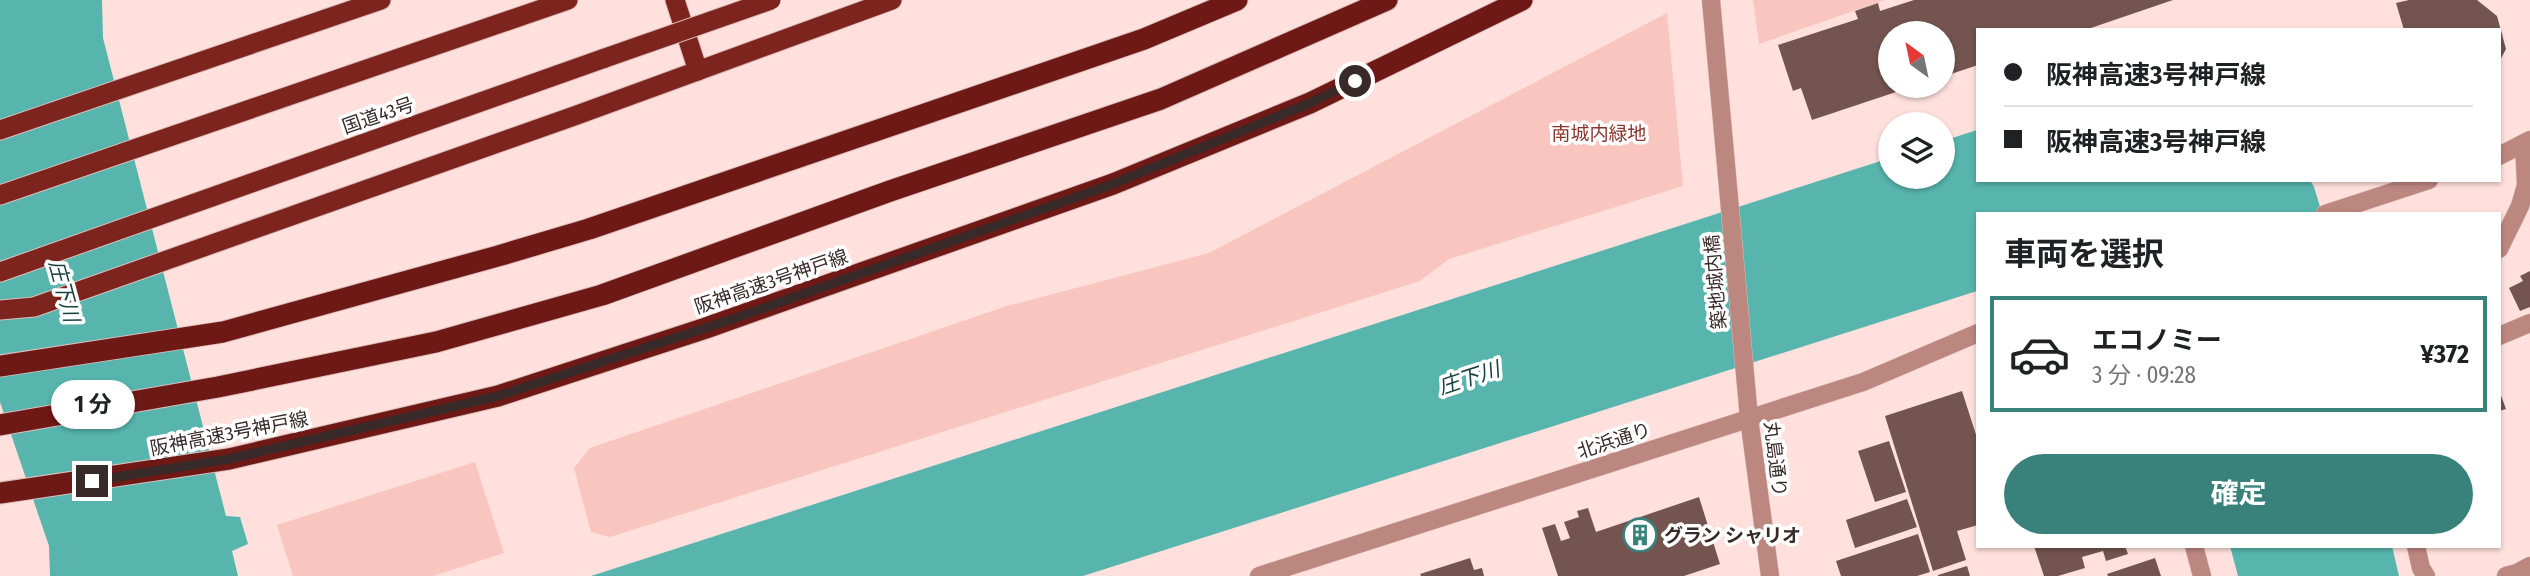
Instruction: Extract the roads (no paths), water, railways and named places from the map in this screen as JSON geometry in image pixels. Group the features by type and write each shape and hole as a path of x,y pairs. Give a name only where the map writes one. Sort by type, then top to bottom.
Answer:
{"highway":[{"path":"0,131 381,0"},
{"path":"0,195 568,0"},
{"path":"675,0 698,71"},
{"name":"国道43号","path":"0,272 771,0"},
{"path":"0,310 34,307 892,0"},
{"path":"0,366 223,332 498,256 589,229 1131,44 1237,0"},
{"path":"0,425 218,387 436,342 602,295 890,191 1161,99 1387,0"},
{"name":"阪神高速3号神戸線","path":"0,494 229,459 498,396 706,328 1113,184 1310,103 1522,0"}],"street":[{"name":"築地城内橋","path":"1711,0 1746,390"},
{"path":"2501,155 2527,142 2526,185 2520,206 2501,245"},
{"path":"2335,212 2423,182"},
{"path":"2501,335 2530,323"},
{"name":"北浜通り","path":"1259,576 1863,382 1976,334"},
{"name":"丸島通り","path":"1746,390 1770,576"},
{"path":"2195,548 2202,576"},
{"path":"2416,548 2421,568 2426,576"},
{"path":"2506,576 2530,566"}],"water":[{"name":"庄下川","path":"0,0 102,0 103,38 226,516 240,517 248,544 232,551 238,576 50,576 49,546 0,402"},
{"name":"庄下川","path":"1976,130 1976,182 2311,182 2322,212 1976,212 1976,291 1083,576 591,576 1878,162 1878,189 1955,189 1955,137"},
{"path":"2231,548 2392,548 2399,576 2238,576"}],"place":[{"name":"グラン シャリオ","path":"1640,535"}],"park label":[{"name":"南城内緑地","path":"1599,133"}]}
